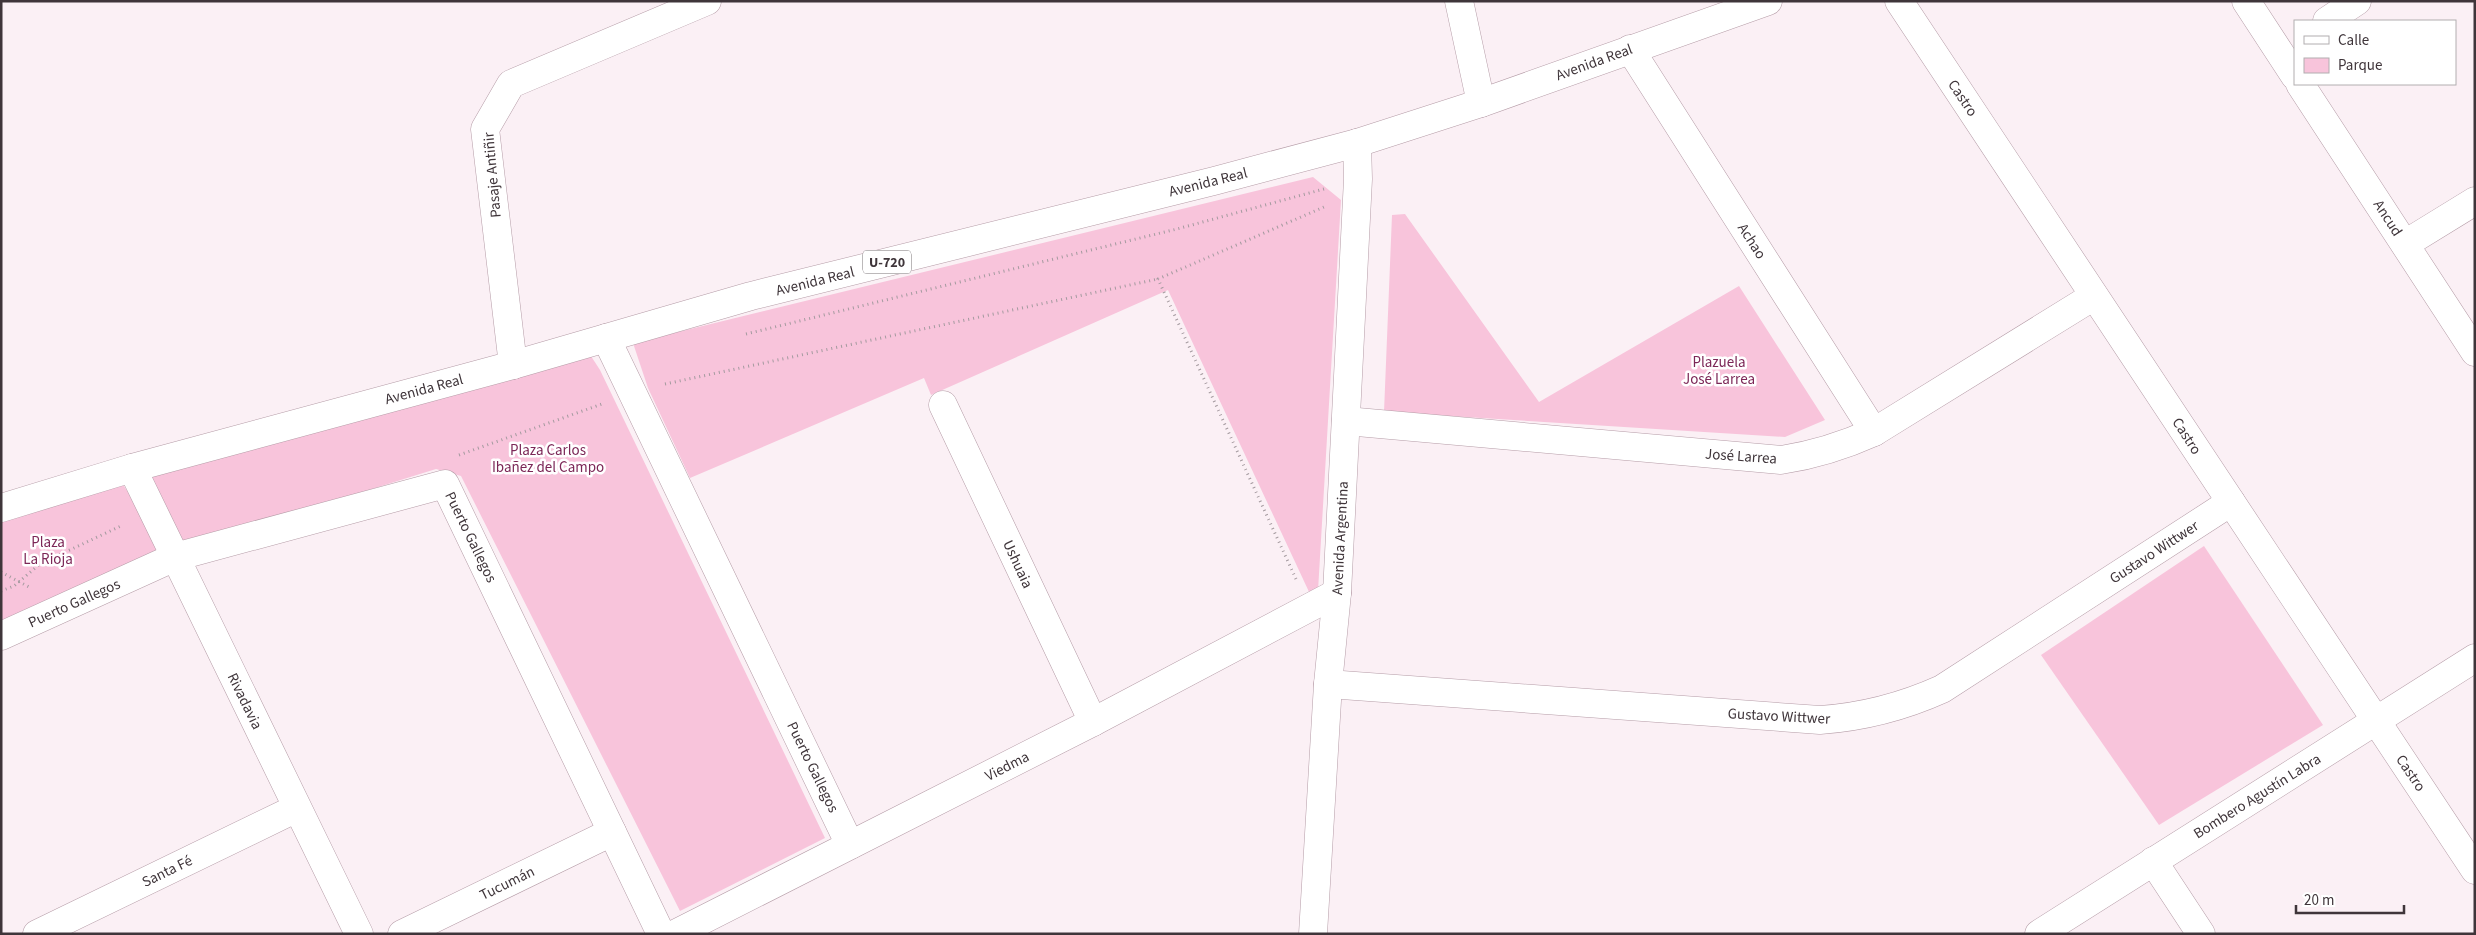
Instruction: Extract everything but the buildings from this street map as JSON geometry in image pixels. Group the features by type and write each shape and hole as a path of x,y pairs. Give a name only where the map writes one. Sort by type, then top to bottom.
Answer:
{"street":[{"name":"Pasaje Antiñir","path":"513,364 485,129 511,84 707,1"},
{"path":"1459,1 1482,103"},
{"name":"Avenida Real","path":"1,508 132,468 513,364 752,296 1214,181 1357,143 1482,103 1768,1"},
{"name":"Castro","path":"1899,1 2475,870"},
{"path":"2246,1 2287,47 2294,72"},
{"path":"2328,20 2357,1"},
{"name":"Achao","path":"1630,50 1874,432"},
{"name":"Ancud","path":"2301,85 2475,352"},
{"name":"Avenida Argentina","path":"1313,934 1328,684 1337,593 1358,179 1357,143"},
{"path":"2405,244 2475,201"},
{"name":"José Larrea","path":"1346,421 1780,460 1826,451 1874,432 2094,296"},
{"name":"Puerto Gallegos","path":"606,338 850,845"},
{"name":"Ushuaia","path":"943,405 1093,722"},
{"name":"Rivadavia","path":"132,468 359,934"},
{"name":"Puerto Gallegos","path":"1,636 175,557 445,484 661,934"},
{"name":"Gustavo Wittwer","path":"1328,684 1820,720 1880,712 1912,702 1942,689 2231,502"},
{"name":"Viedma","path":"675,934 1093,722 1337,593"},
{"name":"Bombero Agustín Labra","path":"2039,934 2152,860 2475,658"},
{"name":"Santa Fé","path":"38,934 297,808"},
{"name":"Tucumán","path":"402,934 612,832"},
{"path":"2152,860 2201,934"}],"path":[{"path":"1290,565 1158,279 1341,200 1358,179"},
{"path":"1,591 14,586 40,564 144,516 154,514"}],"green space":[{"path":"1313,177 1341,200 1318,591 1310,594 1168,290 931,395 924,378 690,478 648,388 633,343"},
{"name":"Plazuela José Larrea","path":"1405,214 1539,402 1739,286 1825,420 1785,437 1384,412 1392,215"},
{"name":"Plaza Carlos Ibañez del Campo","path":"589,353 600,370 825,838 680,911 461,476 436,469 186,547 146,474"},
{"name":"Plaza La Rioja","path":"122,483 164,547 1,622 1,518"},
{"path":"2204,546 2323,725 2159,825 2041,655"}]}
